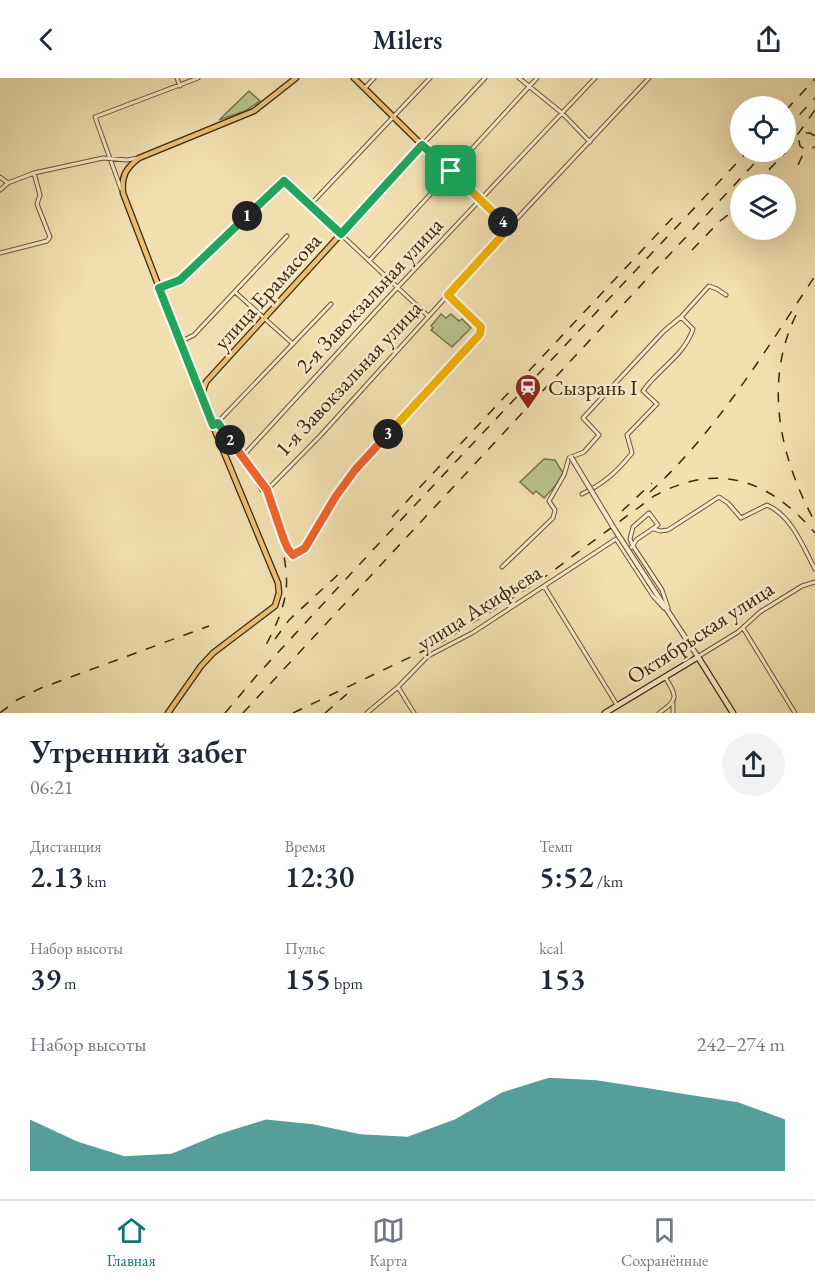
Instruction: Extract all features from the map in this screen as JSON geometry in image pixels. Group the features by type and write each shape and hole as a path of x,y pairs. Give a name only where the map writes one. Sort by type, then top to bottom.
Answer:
{"main road":[{"path":"168,713 201,666 213,653 275,606 279,594 278,583 215,424 201,397 123,193 122,183 125,171 139,158 254,111 296,78"},
{"path":"354,78 422,145"},
{"name":"улица Ерамасова","path":"201,397 206,382 422,145"},
{"path":"194,378 200,383 206,382"},
{"path":"698,657 733,713"},
{"name":"Октябрьская улица","path":"605,713 698,657"}],"street":[{"path":"177,78 180,86"},
{"path":"123,193 95,117 198,78"},
{"path":"365,88 374,78"},
{"path":"310,205 430,78"},
{"name":"улица Ерамасова","path":"422,145 485,78"},
{"path":"519,78 562,113 590,142"},
{"path":"369,261 537,78"},
{"name":"2-я Завокзальная улица","path":"243,456 595,78"},
{"name":"1-я Завокзальная улица","path":"267,490 320,436 649,78"},
{"path":"422,145 509,228"},
{"path":"0,190 8,183 34,173 109,158 127,160 139,158"},
{"path":"0,253 47,241 50,237 37,204 40,195 34,173"},
{"path":"0,177 8,183"},
{"path":"159,288 180,280 284,181 428,316"},
{"path":"180,342 194,335 287,236"},
{"path":"502,567 555,515 555,510 549,501 564,476 567,461 584,452 599,435 583,418 709,286 726,296"},
{"path":"235,292 293,344"},
{"path":"331,304 215,424 243,456 267,490 291,555 299,553 307,545 336,496 355,470 480,334 481,327 448,295"},
{"path":"582,494 615,474 632,453 627,435 657,404 644,391 679,353 691,335 693,329 681,317"},
{"path":"573,456 615,530 698,657"},
{"path":"654,529 668,531 719,497 728,503 741,518 767,505 788,520 815,569"},
{"path":"670,614 653,596 625,553 633,546 636,540 658,525 649,513 633,527 630,539 633,546 662,590 670,614"},
{"name":"улица Акифьева","path":"367,713 398,687 428,656 471,633 616,539 625,553"},
{"name":"Октябрьская улица","path":"698,657 743,628 760,612 802,586 815,582"},
{"path":"544,586 618,705"},
{"path":"743,628 795,713"},
{"path":"664,677 674,691 673,713"},
{"path":"398,687 414,713"},
{"path":"659,713 673,705"}],"green space":[{"path":"249,91 260,101 245,111 219,120"},
{"path":"441,314 446,318 451,314 459,321 462,319 471,328 452,347 431,330 433,328 431,326"},
{"path":"544,459 555,460 563,473 544,498 536,491 533,494 520,482"}],"railway":[{"path":"796,99 815,79"},
{"path":"796,118 815,98"},
{"path":"796,137 815,110"},
{"path":"815,136 805,133 799,141 800,146 806,150 815,147"},
{"path":"798,165 805,150"},
{"path":"225,713 258,674 384,538 738,162"},
{"path":"243,713 756,162"},
{"path":"765,174 776,162"},
{"path":"392,517 677,213"},
{"path":"692,250 730,213"},
{"path":"650,492 697,443 718,417 815,276"},
{"path":"796,315 786,341 780,367 778,394 780,420 793,472 815,522"},
{"path":"222,434 252,477 268,506 284,556 287,582 285,597 278,619 262,653"},
{"path":"293,713 442,642 538,582 654,496 677,485 721,478 742,482 761,489 780,500 815,533"},
{"path":"622,511 652,483"},
{"path":"275,639 289,620 342,571"},
{"path":"0,713 17,700 41,688 209,626"},
{"path":"325,713 347,694"}],"place":[{"name":"Сызрань I","path":"528,410"}],"route":[{"path":"422,145 451,171 509,228 448,295 481,327 480,334 355,470 336,496 305,548 291,555 267,490 218,423 213,425 159,288 180,280 284,181 341,234 422,145"}]}
